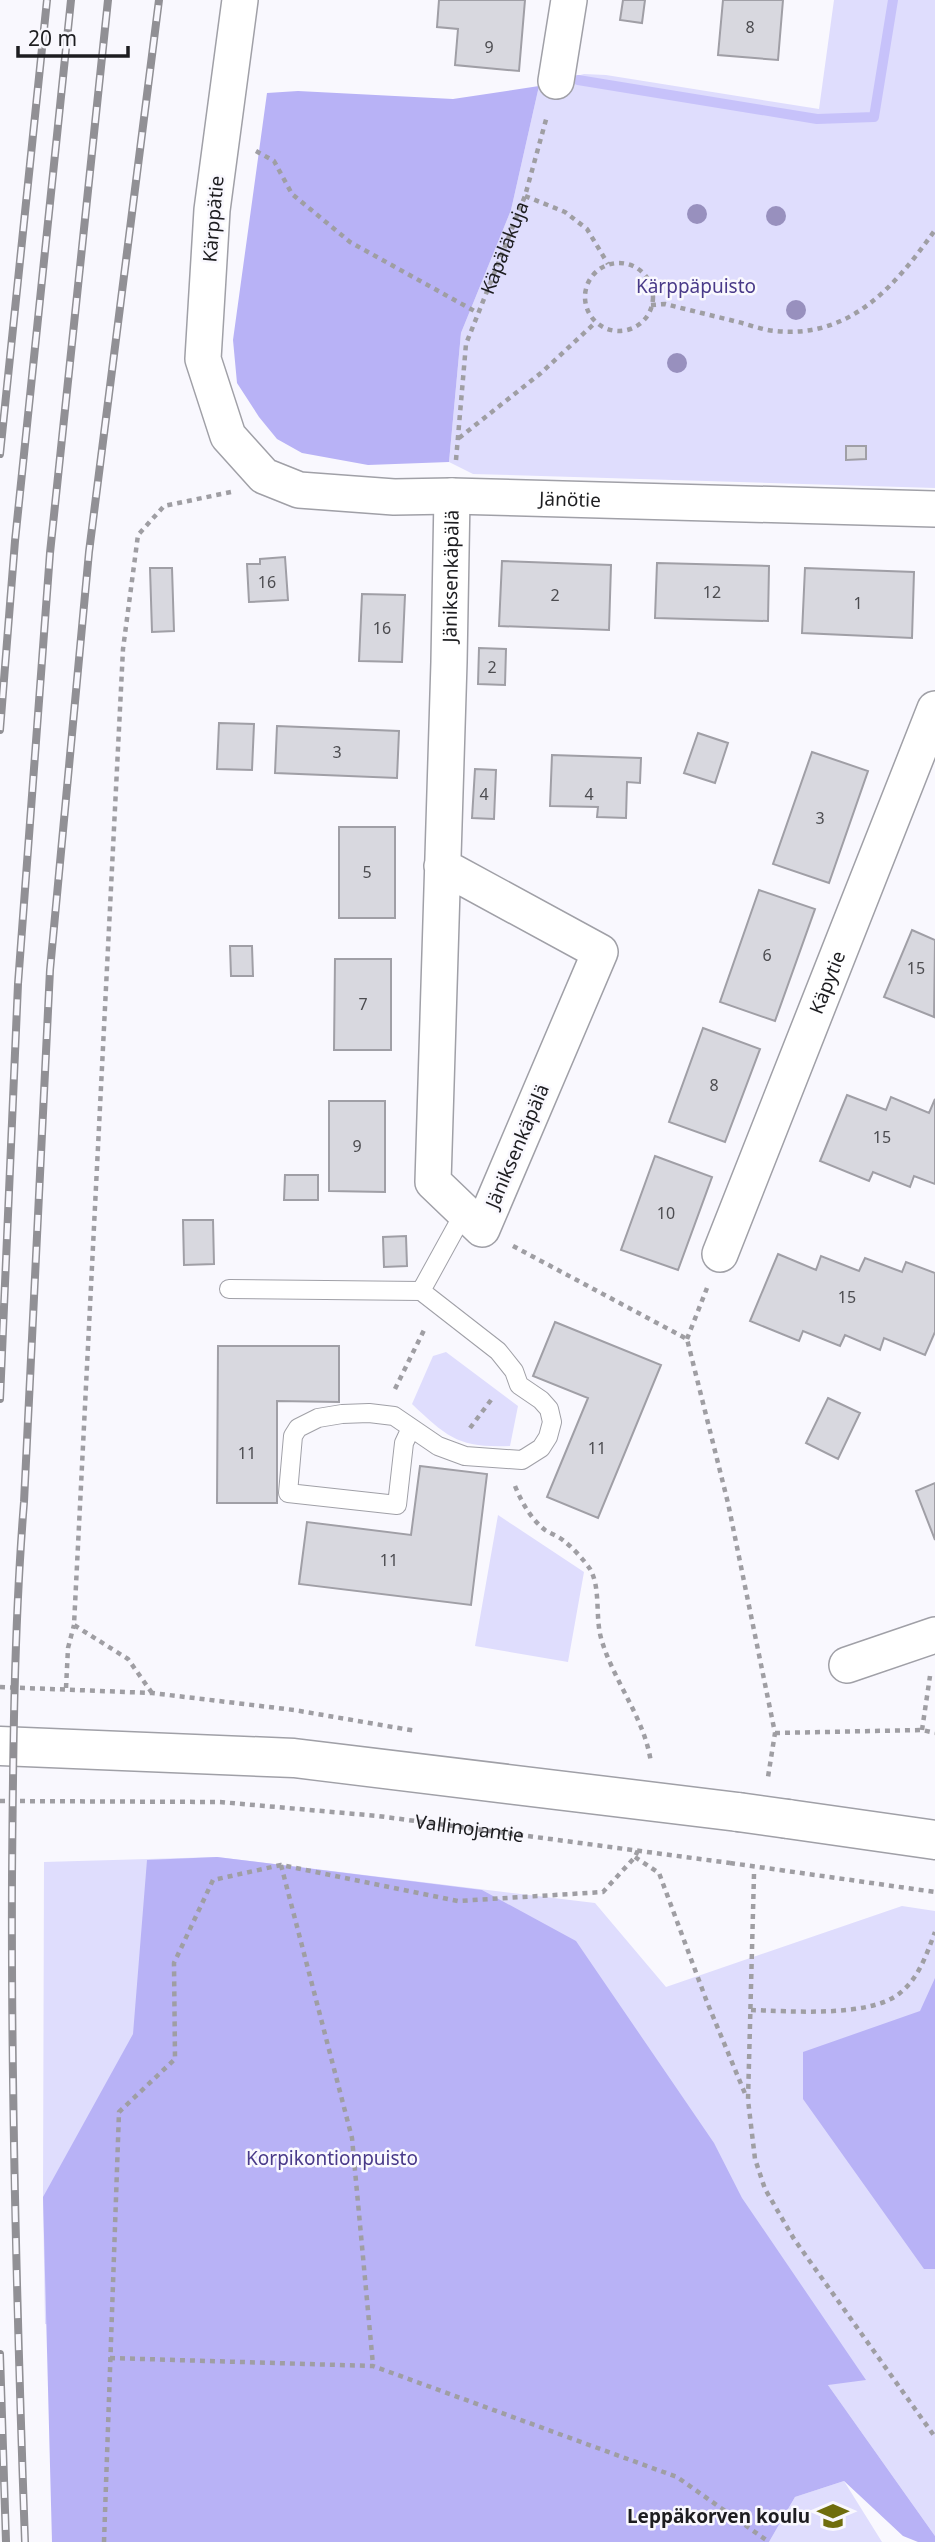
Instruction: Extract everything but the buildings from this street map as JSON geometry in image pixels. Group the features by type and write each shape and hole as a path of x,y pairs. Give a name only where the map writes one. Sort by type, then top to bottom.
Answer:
{"street":[{"name":"Kärppätie","path":"228,436 202,359 212,210 240,0"},
{"path":"556,81 569,0"},
{"name":"Jänötie","path":"228,436 264,476 299,490 394,497 452,496 935,509"},
{"name":"Jäniksenkäpälä","path":"442,866 600,952 473,1220 433,1182 442,866 450,649 452,496"},
{"name":"Käpytie","path":"720,1254 935,709"},
{"path":"847,1665 933,1649"},
{"path":"0,1746 294,1758 738,1812 935,1840"}],"lane":[{"path":"421,1291 473,1220"},
{"path":"229,1289 421,1291 498,1352 514,1371 519,1385 549,1409 552,1422 548,1437 541,1447 522,1460 465,1456 438,1447 394,1416 342,1414 318,1418 298,1428 291,1450 288,1493 397,1505 404,1443 411,1428"}],"path":[{"name":"Käpäläkuja","path":"452,496 466,344 525,197 556,81"},
{"path":"252,149 274,161 292,194 350,242 478,313"},
{"path":"525,197 565,212 587,229 608,264"},
{"path":"651,305 665,304 775,331 812,330 853,317 884,294 935,230"},
{"path":"618,262 638,268 650,284 651,305 639,324 617,331 606,328 596,322 586,304 587,285 599,269 608,264 618,262"},
{"path":"458,439 541,373 596,322"},
{"path":"0,1687 66,1688 68,1648 74,1625 123,649 138,535 164,506 220,493 259,488 264,476"},
{"path":"473,1220 687,1339"},
{"path":"720,1254 687,1339 728,1503 775,1733 768,1778"},
{"path":"382,1415 437,1305"},
{"path":"452,1451 514,1371"},
{"path":"510,1459 513,1482 528,1512 545,1530 565,1541 590,1569 595,1584 601,1639 634,1709 649,1751 652,1771"},
{"path":"74,1625 128,1659 152,1693"},
{"path":"922,1730 933,1649"},
{"path":"775,1733 922,1730 935,1733"},
{"name":"Vallinojantie","path":"0,1801 220,1802 378,1815 935,1892"},
{"path":"104,2542 119,2112 175,2059 174,1962 213,1880 281,1865 458,1901 603,1892 635,1857 638,1850"},
{"path":"635,1857 659,1873 748,2100"},
{"path":"281,1865 352,2138 373,2366"},
{"path":"754,1874 748,2100 755,2159 765,2189 794,2239 935,2437"},
{"path":"751,2010 842,2010 873,2006 900,1993 922,1966 935,1932"},
{"path":"110,2358 373,2366 677,2477 769,2542"}],"green space":[{"name":"Kärppäpuisto","path":"834,0 935,0 935,488 473,474 449,462 461,333 511,210 539,86 584,74 606,75 819,109"},
{"path":"539,86 511,210 461,333 449,462 368,465 302,453 277,439 237,383 233,340 267,93 298,91 453,99"},
{"path":"446,1352 518,1406 510,1446 466,1443 445,1433 412,1404 433,1356"},
{"path":"498,1515 584,1572 568,1662 475,1646"},
{"name":"Korpikontionpuisto","path":"217,1857 595,1903 666,1987 902,1906 935,1911 935,2536 828,2385 45,2324 44,1862"},
{"name":"Korpikontionpuisto","path":"217,1857 482,1890 576,1941 714,2143 742,2198 866,2380 828,2385 935,2536 935,2542 918,2542 903,2536 844,2481 795,2497 769,2542 52,2542 43,2197 133,2034 147,1860"},
{"path":"935,1978 935,2269 924,2269 803,2099 803,2052 920,2011"},
{"name":"Leppäkorven koulu","path":"844,2481 882,2542 769,2542 795,2497"}],"waterway":[{"path":"578,80 817,119 874,117 893,0"}],"railway":[{"path":"0,454 47,0"},
{"path":"0,730 15,541 71,0"},
{"path":"0,1399 18,984 50,553 108,0"},
{"path":"25,2542 14,2126 14,1736 18,1596 50,970 89,552 159,0"},
{"path":"0,2354 6,2542"}],"place":[{"name":"Leppäkorven koulu","path":"833,2516"}]}
